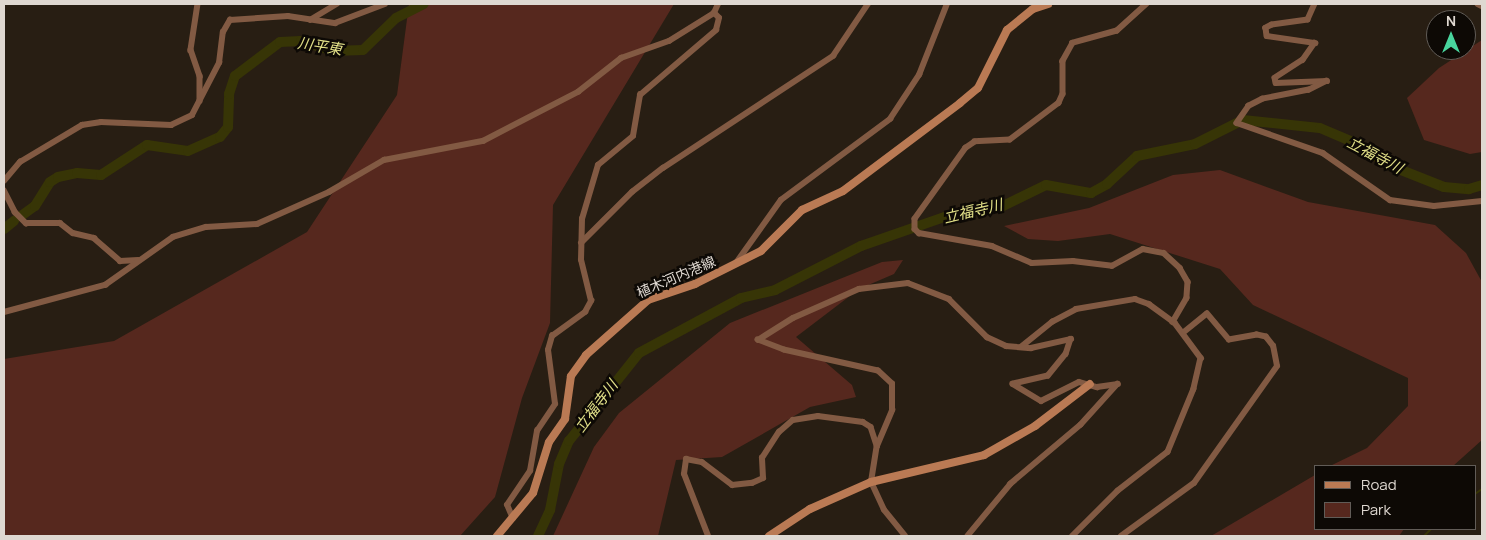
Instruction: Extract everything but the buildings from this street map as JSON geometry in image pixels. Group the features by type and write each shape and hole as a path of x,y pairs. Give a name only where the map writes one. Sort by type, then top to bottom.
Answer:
{"main road":[{"name":"植木河内港線","path":"497,536 514,520 533,493 542,475 549,442 565,419 574,367 648,300 695,284 736,263 780,236 802,210 843,190 960,103 978,88 997,44 1008,30 1033,9 1048,4"},
{"path":"769,536 810,509 871,482 984,455 1035,426 1090,384"}],"street":[{"path":"198,4 191,50 200,76 199,106"},
{"path":"310,20 337,4"},
{"path":"4,181 20,162 82,125 101,122 171,125 192,116 199,106 219,62 223,32 230,20 288,16 335,23 386,4"},
{"path":"4,312 105,285 138,260 186,231 246,226 278,216 384,160 483,141 578,92 620,58 669,41 714,13 718,4"},
{"path":"581,243 632,192 663,168 833,56 868,4"},
{"path":"736,263 781,200 890,120 919,75 947,4"},
{"path":"1147,4 1117,31 1073,43 1063,60 1063,94 1059,103 1010,140 976,142 966,148 920,211 915,229 919,233 992,246 1032,263 1073,261 1112,266 1143,249 1164,253 1180,268 1188,282 1187,298 1173,322"},
{"path":"1315,4 1308,20 1272,25 1266,28 1267,36 1315,43 1303,60 1275,78 1276,83 1327,81 1309,90 1263,99 1249,106 1237,122 1323,153 1390,200 1434,206 1482,201"},
{"path":"1478,4 1482,6"},
{"path":"514,520 507,505 530,471 536,431 555,404 548,350 552,336 585,312 591,301 583,274 582,219 598,165 633,136 640,95 716,30 719,18 714,13"},
{"path":"4,190 14,212 26,223 60,222 73,233 94,238 120,261 138,260"},
{"path":"905,536 884,510 871,482 877,446 893,400 892,384 885,376 758,340 793,318 859,289 908,283 949,298 987,337 1006,346 1021,347 1071,339 1066,354 1048,376 1013,384 1040,401 1079,382 1097,387 1118,384 1081,425 1011,484 968,536"},
{"path":"1021,347 1052,322 1076,309 1106,302 1141,300 1185,332 1201,358 1201,370 1175,440 1168,452 1118,491 1073,536"},
{"path":"1121,536 1194,483 1277,366 1273,346 1266,337 1257,335 1230,340 1207,314 1185,332"},
{"path":"708,536 684,474 686,459 702,462 732,485 752,483 763,478 762,458 779,432 793,420 818,416 863,422 871,427 877,446"}],"green space":[{"path":"409,4 674,4 553,205 550,323 522,398 495,497 460,536 4,536 4,359 114,341 307,232 397,95"},
{"path":"1482,40 1482,152 1470,154 1424,140 1407,98 1439,68 1451,60 1476,60 1476,44"},
{"path":"1220,170 1308,202 1435,225 1466,253 1482,282 1482,440 1454,465 1332,465 1367,448 1408,406 1408,378 1253,305 1220,269 1110,234 1058,241 1028,239 1004,226 1089,208 1173,175"},
{"path":"903,260 894,274 859,289 796,337 852,385 856,397 810,407 722,457 676,460 658,536 553,536 594,447 619,413 730,323 882,262"},
{"path":"1314,476 1314,530 1403,530 1399,536 1211,536"}],"waterway":[{"name":"川平東","path":"21,216 35,206 50,182 58,177 77,173 101,175 147,145 188,151 220,137 228,127 229,94 235,76 280,42 301,41 333,51 363,50 396,18 424,4"},
{"name":"立福寺川","path":"538,536 550,510 559,464 569,441 639,353 741,298 775,290 861,246 953,214 1001,207 1046,185 1091,193 1107,184 1137,156 1195,144 1243,120 1320,128 1355,143 1391,166 1444,187 1469,189 1482,185"},
{"name":"川平東","path":"4,229 14,221"},
{"path":"1476,493 1482,489"},
{"path":"1424,536 1430,530"}]}
